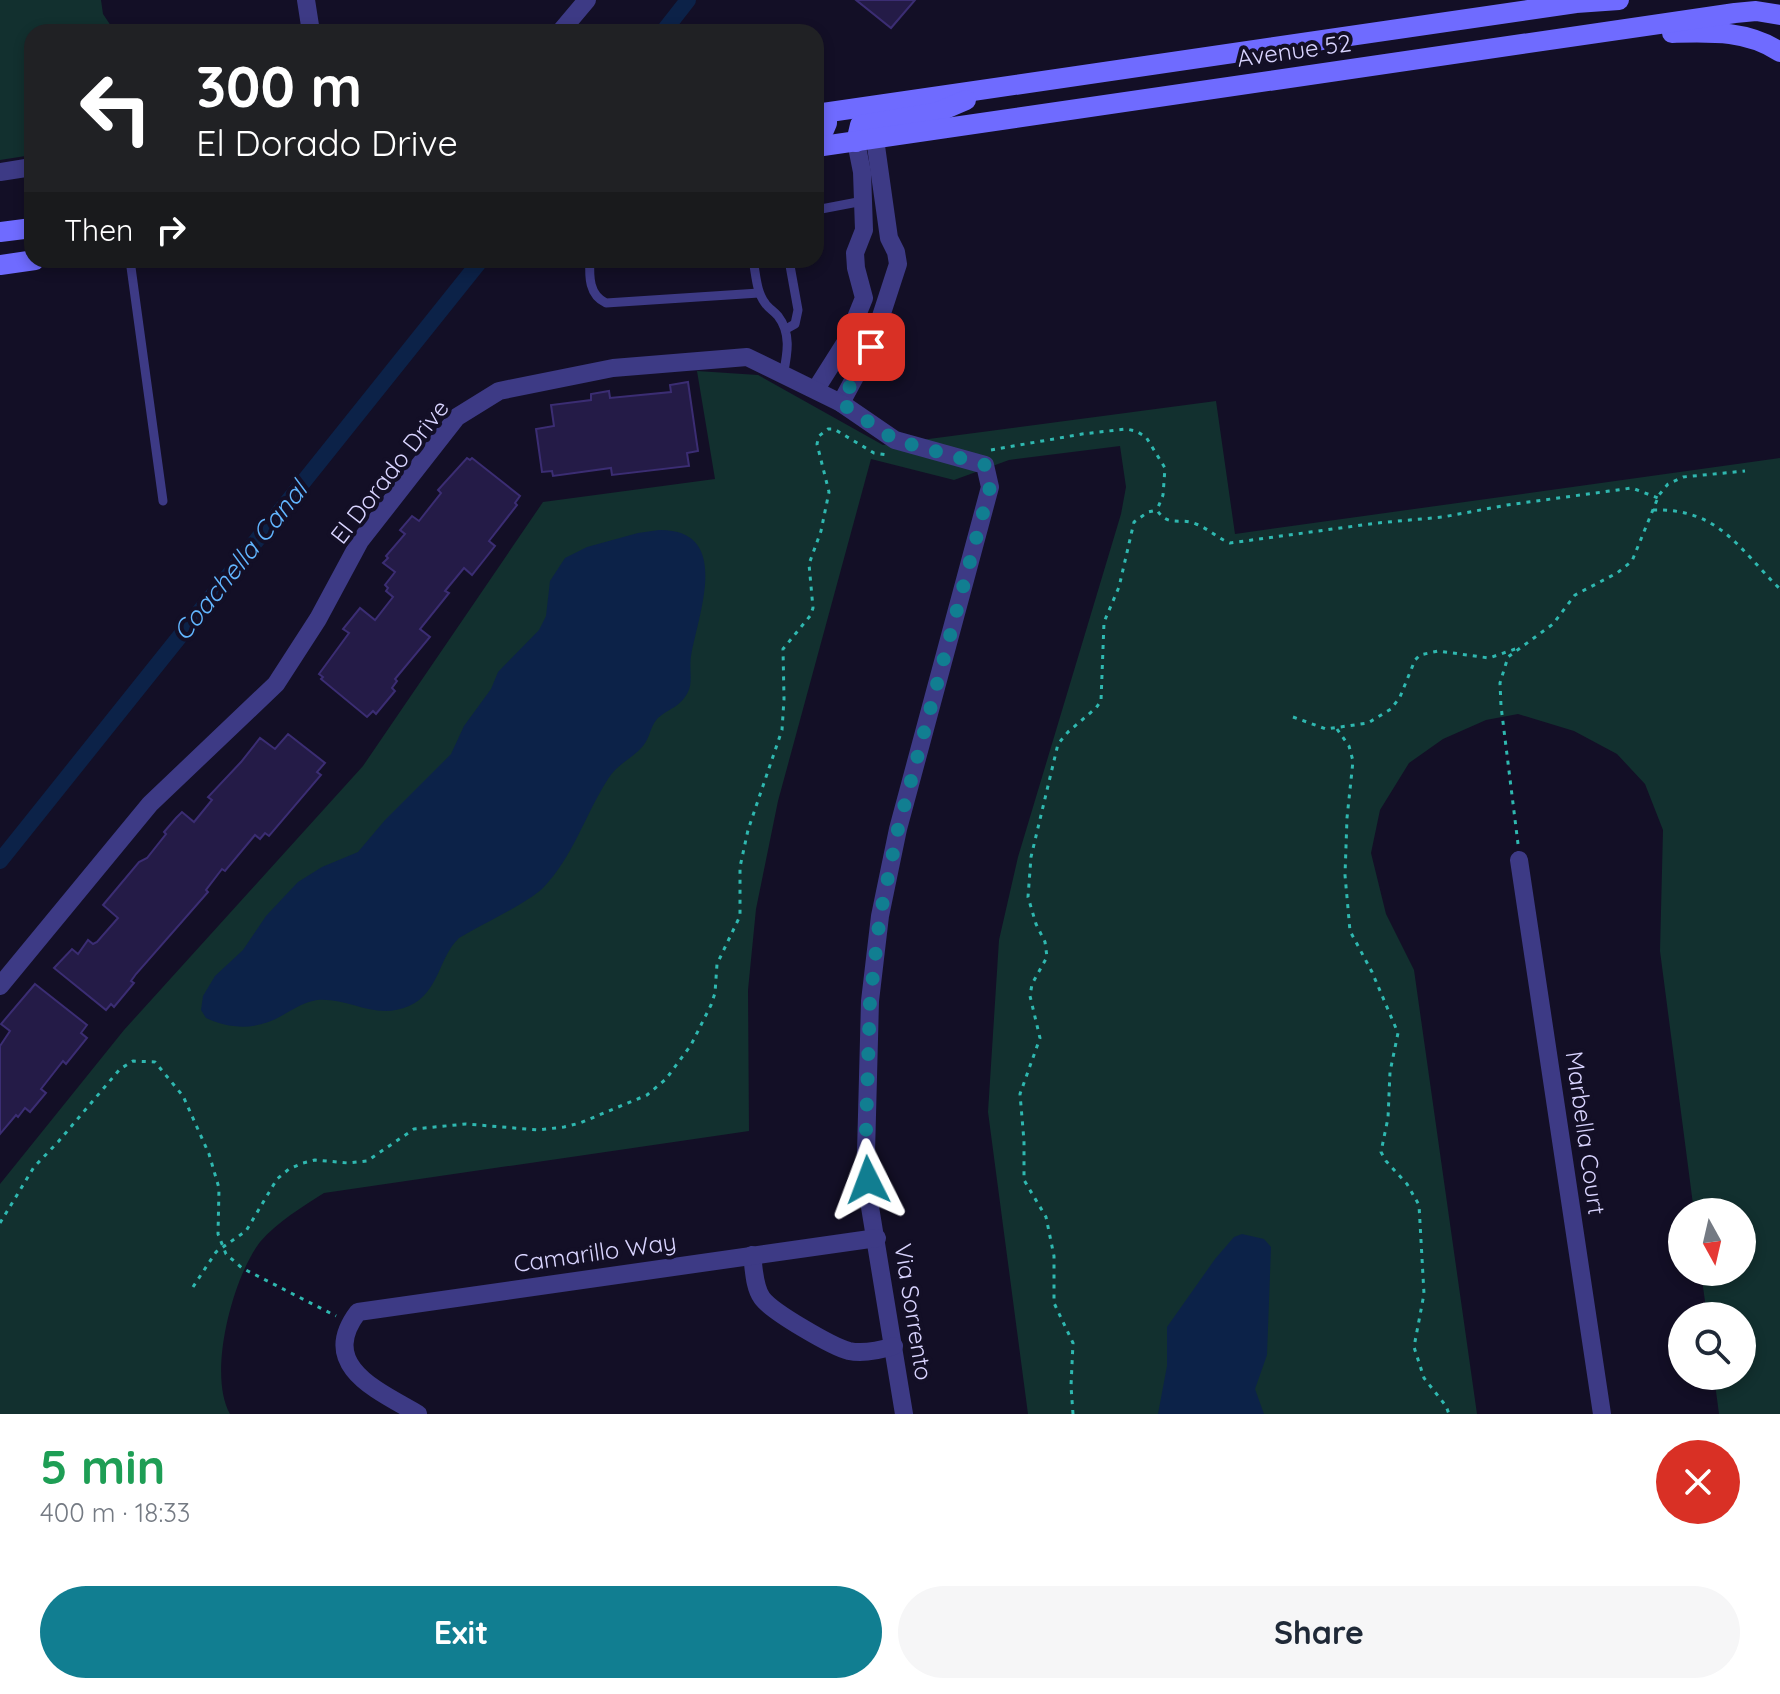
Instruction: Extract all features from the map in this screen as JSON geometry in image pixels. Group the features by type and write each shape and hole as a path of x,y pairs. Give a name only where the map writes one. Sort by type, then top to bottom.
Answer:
{"main road":[{"name":"Avenue 52","path":"824,114 1581,1 1619,0"},
{"name":"Avenue 52","path":"824,146 1756,11 1780,15"},
{"path":"1582,35 1713,32 1754,38 1780,52"},
{"path":"1196,91 1234,72 1323,58 1327,52 1327,40"},
{"path":"866,140 860,125 938,112 991,89"},
{"path":"0,232 24,229"},
{"path":"0,265 24,262"}],"street":[{"path":"306,0 310,24"},
{"path":"567,24 587,0"},
{"path":"816,389 847,340 864,298 855,253 864,230 862,172 866,140"},
{"path":"841,403 871,347 898,264 866,140"},
{"path":"0,172 24,168"},
{"path":"860,278 891,280"},
{"name":"El Dorado Drive","path":"0,986 150,804 276,684 318,619 360,541 457,417 499,391 613,368 747,357 841,403 895,440 982,458"},
{"name":"Via Sorrento","path":"904,1414 870,1207 866,1153 870,1001 880,916 898,829 990,487 982,458"},
{"name":"Marbella Court","path":"1519,860 1602,1414"},
{"name":"Camarillo Way","path":"349,1323 358,1312 386,1307 877,1238"},
{"path":"752,1255 756,1282 763,1299 815,1335 851,1352 894,1346"},
{"path":"349,1323 346,1347 348,1366 364,1382 418,1414"}],"lane":[{"path":"824,208 863,201"},
{"path":"131,268 163,501"},
{"path":"591,268 592,291 597,299 606,303 759,293"},
{"path":"754,268 759,293 777,313 786,329 788,349 783,376"},
{"path":"786,329 795,324 798,310 790,268"}],"path":[{"path":"193,1287 222,1247 237,1240 246,1231 277,1179 289,1169 315,1160 367,1161 414,1129 466,1124 538,1130 564,1127 647,1095 666,1079 691,1045 711,1005 722,951 740,916 740,867 748,830 782,730 783,649 813,608 809,564 821,531 829,492 817,444 819,436 828,429 834,429 874,453 892,455"},
{"path":"982,458 1082,434 1126,429 1136,431 1146,437 1165,468 1163,495 1157,510"},
{"path":"1519,860 1500,683 1508,657 1553,624 1575,595 1617,573 1632,561 1658,498 1668,484 1683,477 1745,471"},
{"path":"1157,510 1166,521 1191,521 1206,528 1216,538 1230,543 1443,517 1632,488 1658,498"},
{"path":"1073,1414 1073,1343 1054,1303 1054,1256 1046,1217 1023,1173 1020,1094 1040,1038 1030,996 1032,984 1047,957 1045,942 1029,905 1028,889 1037,826 1055,751 1068,732 1101,701 1104,622 1119,587 1134,522 1157,510"},
{"path":"1653,510 1680,512 1718,528 1743,547 1780,589"},
{"path":"1293,717 1326,729 1368,723 1391,709 1420,655 1438,651 1489,658 1525,645"},
{"path":"1337,729 1349,746 1353,761 1345,875 1350,931 1377,982 1398,1033 1390,1072 1388,1118 1381,1152 1407,1184 1419,1205 1424,1294 1414,1347 1424,1378 1449,1414"},
{"path":"0,1223 34,1167 120,1069 133,1061 148,1061 161,1068 183,1096 209,1154 219,1188 217,1228 222,1247 242,1268 349,1323"}],"green space":[{"path":"0,0 101,0 103,14 110,24 24,24 24,156 0,160"},
{"path":"697,371 758,375 883,445 1216,401 1235,534 1780,458 1780,1414 1719,1414 1716,1390 1756,1390 1756,1302 1705,1302 1703,1286 1756,1286 1756,1198 1692,1198 1660,951 1663,830 1645,784 1617,754 1574,731 1518,714 1486,720 1443,739 1409,763 1380,810 1371,853 1386,914 1414,970 1477,1414 1028,1414 988,1112 999,940 1018,857 1121,514 1126,487 1120,446 1009,460 954,480 871,459 778,801 756,909 748,990 749,1131 324,1193 290,1215 260,1242 241,1278 226,1326 222,1351 221,1375 230,1414 0,1414 0,1184 124,1030 363,766 543,502 715,479"}],"water":[{"path":"659,530 682,533 696,543 703,558 703,597 691,656 689,688 681,702 657,719 643,746 612,774 563,863 543,888 459,938 433,984 409,1006 385,1011 317,1000 255,1026 225,1025 206,1018 201,1010 203,996 215,976 243,950 266,916 298,882 322,867 358,852 385,820 451,754 464,726 491,689 498,672 539,630 546,616 550,581 565,558 587,547"},
{"path":"1242,1234 1264,1239 1271,1247 1267,1355 1255,1389 1264,1414 1158,1414 1167,1366 1167,1327 1215,1259 1234,1237"}],"building":[{"path":"856,0 915,0 891,28"},
{"path":"688,382 698,451 687,453 689,466 612,475 611,468 553,476 552,471 542,472 536,429 554,426 551,405 591,400 591,394 609,391 610,398 671,392 670,385"},
{"path":"467,458 472,458 520,496 515,503 517,505 489,541 495,546 472,575 464,568 445,591 449,593 420,629 430,637 395,679 397,681 392,688 395,691 376,714 373,711 367,717 319,674 349,633 343,629 360,608 375,620 393,597 386,591 388,588 385,585 395,572 383,563 388,558 386,556 405,534 400,530 412,516 419,521 441,493 438,490"},
{"path":"288,734 325,763 317,772 321,775 269,836 265,833 260,839 255,835 225,871 222,869 206,890 208,892 136,974 131,981 134,983 114,1007 111,1004 106,1010 54,968 72,949 78,954 88,940 93,944 97,942 118,918 103,905 139,862 147,858 182,812 194,822 212,800 208,797 260,738 275,749"},
{"path":"35,984 87,1025 81,1033 87,1038 66,1064 63,1061 41,1089 46,1093 30,1112 25,1108 0,1134 0,1046 10,1031 1,1024"}],"waterway":[{"name":"Coachella Canal","path":"669,24 688,0"},
{"name":"Coachella Canal","path":"0,861 475,268"}],"route":[{"path":"868,1180 866,1129 870,1001 880,916 898,829 990,487 985,465 895,440 841,403 871,347"}]}
